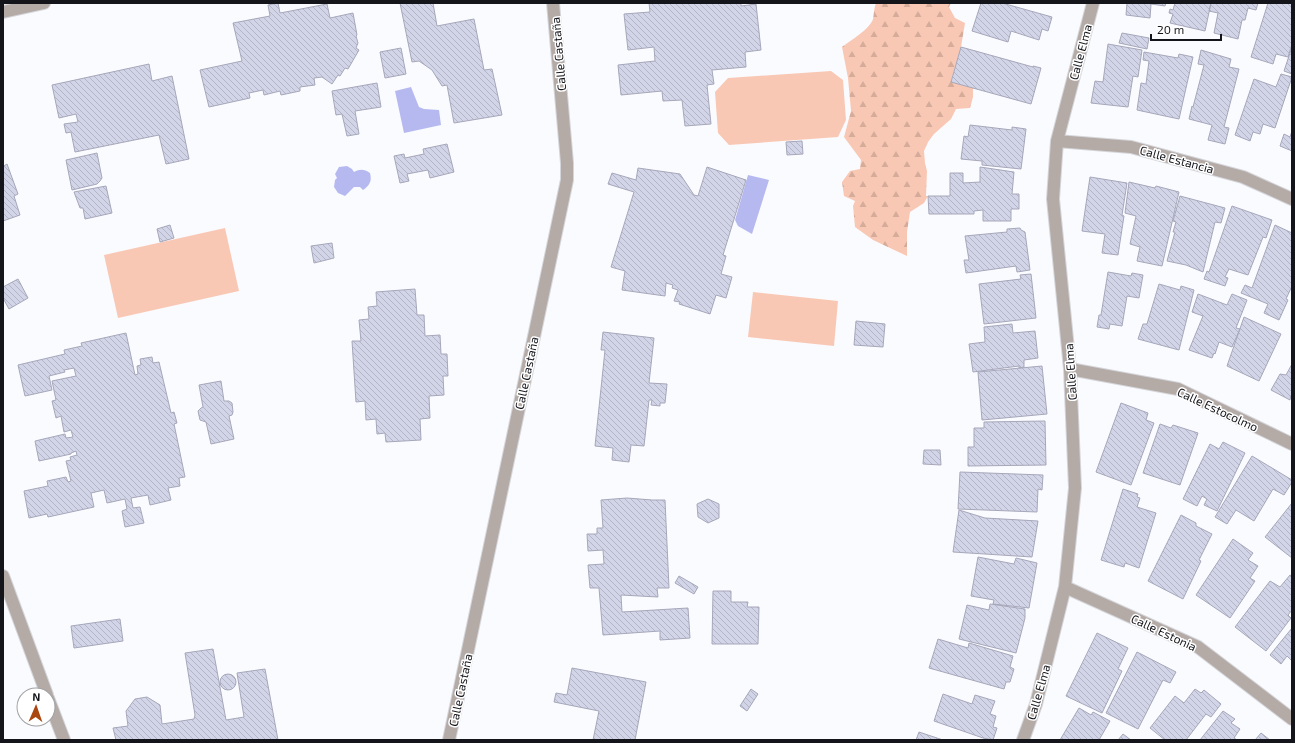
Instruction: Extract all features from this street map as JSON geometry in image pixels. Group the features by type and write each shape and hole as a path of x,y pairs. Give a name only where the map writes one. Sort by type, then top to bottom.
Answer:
{"street":[{"path":"3,12 44,3"},
{"name":"Calle Castaña","path":"449,740 567,180 567,163 553,3"},
{"name":"Calle Elma","path":"1023,740 1036,704 1066,587 1075,488 1070,369 1053,199 1057,141 1093,3"},
{"name":"Calle Estancia","path":"1057,141 1131,147 1244,178 1292,199"},
{"name":"Calle Estocolmo","path":"1070,369 1178,390 1292,444"},
{"path":"3,576 44,687"},
{"name":"Calle Estonia","path":"1066,587 1198,647 1292,719"},
{"path":"56,719 64,740"}],"green space":[{"path":"876,3 951,3 949,7 955,18 965,23 961,47 951,81 973,87 973,97 970,108 956,109 951,119 934,134 924,151 927,171 926,196 928,196 924,203 910,212 907,232 907,256 873,240 855,227 853,206 855,201 844,196 842,182 850,171 860,169 861,160 844,137 851,111 848,78 842,47 868,27 873,19"},
{"path":"831,71 843,80 846,120 838,137 729,145 718,133 715,92 728,78"},
{"path":"225,228 239,291 118,318 104,255"},
{"path":"753,292 838,301 834,346 748,337"}],"water":[{"path":"411,87 419,107 424,109 439,110 441,125 404,133 395,91"},
{"path":"347,166 354,172 364,170 370,173 371,181 363,190 360,187 354,187 345,196 338,193 334,187 335,180 337,178 335,174 339,167"},
{"path":"748,175 769,180 752,234 738,226 735,220"}],"building":[{"path":"278,3 280,13 327,4 330,18 353,13 358,43 356,48 359,50 348,69 345,68 332,84 322,77 314,78 315,85 300,87 300,91 281,95 280,91 264,95 263,90 249,93 250,98 209,107 200,70 242,61 233,23 270,16 268,5"},
{"path":"400,3 433,3 437,26 474,19 484,70 492,69 502,115 454,123 447,85 442,86 432,70 419,61 412,62"},
{"path":"649,3 741,3 741,6 756,4 761,50 745,52 746,67 712,70 714,84 707,85 711,124 685,126 682,100 663,101 662,91 621,95 618,65 655,61 654,47 628,50 624,14 650,12"},
{"path":"981,3 1002,3 1052,17 1048,31 1042,29 1039,40 1011,31 1008,42 972,31"},
{"path":"1127,3 1166,3 1165,6 1151,4 1150,18 1126,15"},
{"path":"1175,3 1211,3 1205,31 1170,23 1173,14 1169,13 1170,9 1173,10"},
{"path":"1211,3 1258,3 1256,10 1248,8 1245,20 1242,20 1238,39 1214,33 1218,13 1209,11"},
{"path":"1268,3 1292,3 1292,44 1288,57 1276,54 1273,64 1251,57"},
{"path":"1122,33 1149,38 1147,49 1119,43"},
{"path":"1108,44 1142,50 1138,77 1133,76 1128,107 1091,103 1095,81 1103,82"},
{"path":"961,47 1041,68 1031,104 951,82"},
{"path":"1292,47 1292,74 1284,71"},
{"path":"401,48 406,74 385,78 380,52"},
{"path":"1201,50 1231,59 1229,67 1239,69 1224,127 1229,128 1225,144 1208,140 1212,125 1189,119 1204,65 1198,64"},
{"path":"1144,52 1178,58 1179,54 1193,57 1179,119 1137,110 1141,83 1146,84 1149,61 1143,60"},
{"path":"149,64 152,81 172,76 189,159 166,164 159,135 75,152 71,132 66,133 64,124 78,122 76,114 59,118 52,85"},
{"path":"1281,74 1292,77 1275,128 1263,124 1260,134 1253,132 1250,141 1235,135 1254,79 1276,87"},
{"path":"377,83 381,107 355,111 359,134 347,136 342,114 336,115 332,91"},
{"path":"970,125 1012,130 1012,127 1026,129 1021,169 982,165 982,161 961,159 964,136 968,137"},
{"path":"1292,131 1292,151 1280,146 1284,134 1290,137"},
{"path":"802,141 803,154 787,155 786,142"},
{"path":"447,144 454,172 430,178 428,170 407,174 409,181 400,183 394,156 404,154 405,158 424,154 423,149"},
{"path":"97,153 102,178 100,181 97,184 72,190 66,160"},
{"path":"3,163 4,166 7,164 18,194 14,196 20,215 3,221"},
{"path":"707,167 746,180 723,255 726,256 721,274 732,277 726,298 716,295 710,314 674,301 678,290 672,288 673,285 666,283 665,296 622,290 625,271 611,267 634,192 608,184 612,173 636,180 638,168 680,174 694,195 698,196"},
{"path":"980,167 1014,172 1012,194 1019,194 1019,209 1011,209 1011,221 983,221 983,210 974,211 974,214 929,214 928,196 950,196 950,173 963,173 963,183 980,182"},
{"path":"1090,177 1127,183 1118,255 1102,253 1105,234 1082,231"},
{"path":"1129,182 1155,188 1156,186 1179,192 1162,266 1137,261 1140,247 1130,244 1136,216 1125,213"},
{"path":"106,186 112,213 85,219 83,208 80,208 74,192"},
{"path":"1180,196 1225,208 1221,223 1215,222 1203,272 1186,265 1167,261 1175,232 1173,232 1176,222 1173,221"},
{"path":"1232,206 1272,220 1266,238 1263,237 1248,275 1229,269 1225,277 1228,278 1225,286 1204,279 1207,271 1209,272"},
{"path":"170,225 174,238 160,242 157,229"},
{"path":"1275,225 1292,233 1292,286 1286,299 1288,300 1279,320 1264,313 1268,304 1241,293 1245,285 1252,288"},
{"path":"1020,228 1025,232 1030,270 1017,272 1016,266 966,273 964,260 969,260 965,236 1007,232 1007,229"},
{"path":"332,243 334,258 314,263 311,246"},
{"path":"1108,272 1131,276 1132,273 1143,275 1139,298 1127,296 1122,326 1110,324 1109,329 1097,327 1099,315 1101,315"},
{"path":"1031,274 1036,318 984,324 979,284 1021,279 1020,275"},
{"path":"18,279 28,298 9,309 3,298 3,287"},
{"path":"1159,284 1180,290 1181,286 1194,290 1179,350 1138,339 1143,324 1147,324"},
{"path":"415,289 417,315 424,315 425,336 440,335 441,354 447,354 448,376 443,376 444,395 429,396 430,418 420,419 421,440 386,442 385,433 377,434 376,419 366,420 365,401 356,402 352,341 361,341 359,320 369,319 368,307 377,306 376,292"},
{"path":"1198,294 1227,305 1232,294 1247,300 1236,328 1240,329 1232,347 1219,342 1212,358 1189,350 1203,316 1192,312"},
{"path":"1244,317 1281,334 1259,381 1227,366"},
{"path":"856,321 885,324 883,347 854,345"},
{"path":"1012,324 1013,333 1035,331 1038,358 1024,360 1024,367 1019,368 1019,366 973,372 969,344 985,342 984,327"},
{"path":"603,332 654,338 649,383 667,384 665,403 660,403 660,406 651,405 652,400 649,400 644,446 631,445 629,462 612,460 613,448 595,446 605,350 601,350"},
{"path":"126,333 135,375 138,374 137,366 141,365 140,359 152,357 153,363 159,362 171,413 174,412 177,423 174,424 185,477 179,478 180,486 168,488 171,500 150,505 148,495 131,498 133,508 140,507 144,523 125,527 122,511 127,509 125,499 107,503 104,490 91,493 94,507 48,517 47,514 29,518 24,491 48,486 47,481 66,477 68,482 71,481 66,461 71,460 70,457 77,455 76,451 71,454 39,461 35,441 65,434 66,438 73,437 71,430 64,432 61,416 56,418 52,401 56,400 52,381 76,376 74,368 64,370 65,372 49,376 52,390 25,396 18,365 65,354 64,350 82,346 81,343"},
{"path":"1292,364 1292,396 1291,395 1290,400 1271,390 1280,374 1286,375"},
{"path":"1042,366 1047,414 982,420 978,372"},
{"path":"221,381 224,401 229,401 232,403 233,412 232,415 229,416 234,439 211,444 206,422 200,420 198,411 203,407 199,385"},
{"path":"1121,403 1148,413 1146,420 1154,423 1131,485 1096,472"},
{"path":"1045,421 1046,465 968,466 968,447 974,447 974,428 984,428 984,422"},
{"path":"1160,424 1171,428 1173,425 1198,433 1180,485 1143,473"},
{"path":"1223,442 1245,453 1217,511 1204,505 1207,499 1202,496 1197,506 1183,499 1210,444 1219,449"},
{"path":"924,450 940,450 941,465 923,464"},
{"path":"1252,456 1292,480 1292,482 1284,495 1273,489 1254,521 1236,510 1227,524 1215,517"},
{"path":"960,472 1043,475 1042,490 1038,489 1037,512 958,509"},
{"path":"1123,489 1138,494 1137,497 1140,498 1137,507 1156,513 1139,568 1125,563 1124,567 1101,560"},
{"path":"627,498 665,500 669,588 657,588 658,597 621,595 622,612 688,608 690,638 660,640 660,631 603,635 599,588 590,588 588,565 604,564 603,550 588,551 587,534 597,534 597,528 603,528 601,500"},
{"path":"708,499 719,504 719,518 708,523 698,517 697,504"},
{"path":"1292,503 1292,558 1265,537"},
{"path":"959,510 985,518 1038,521 1032,557 953,552"},
{"path":"1181,515 1196,523 1196,526 1212,534 1199,560 1201,561 1183,599 1148,581"},
{"path":"1233,539 1253,553 1248,560 1258,566 1250,578 1255,581 1230,618 1196,595"},
{"path":"978,557 1014,564 1016,558 1037,563 1029,608 993,604 994,600 971,596"},
{"path":"1290,575 1292,576 1292,610 1288,615 1291,618 1266,651 1235,627 1270,581 1280,587"},
{"path":"679,576 698,587 694,594 675,583"},
{"path":"713,591 731,591 731,602 748,602 747,607 759,607 758,644 712,644"},
{"path":"990,604 1025,609 1025,618 1016,653 959,639 967,605 989,610"},
{"path":"120,619 123,641 74,648 71,626"},
{"path":"1292,628 1292,661 1287,656 1281,664 1270,655"},
{"path":"1097,633 1128,648 1118,669 1122,671 1102,713 1066,696"},
{"path":"938,639 968,648 969,643 1013,656 1010,667 1014,669 1010,682 1006,682 1004,689 929,668"},
{"path":"213,649 226,720 244,717 237,673 265,669 278,740 116,740 113,728 128,726 126,711 135,699 147,697 160,705 162,724 194,719 195,715 185,653"},
{"path":"1137,652 1176,672 1170,683 1163,680 1138,729 1106,713"},
{"path":"572,668 646,682 635,740 593,740 599,711 554,702 556,693 567,695"},
{"path":"225,674 231,674 236,679 234,688 231,690 225,690 220,685 220,679"},
{"path":"751,689 758,694 747,711 740,706"},
{"path":"1195,689 1201,693 1204,690 1221,704 1211,717 1206,714 1186,740 1165,740 1150,728 1175,696 1184,703"},
{"path":"943,694 972,704 975,695 995,701 990,714 996,716 993,727 997,728 993,740 934,721"},
{"path":"1079,708 1091,715 1093,712 1110,721 1099,740 1060,740"},
{"path":"1223,711 1235,719 1231,723 1240,729 1234,738 1237,740 1200,740"},
{"path":"919,732 943,740 916,740"},
{"path":"1261,733 1270,740 1255,740"},
{"path":"1123,734 1131,740 1118,740"}]}
